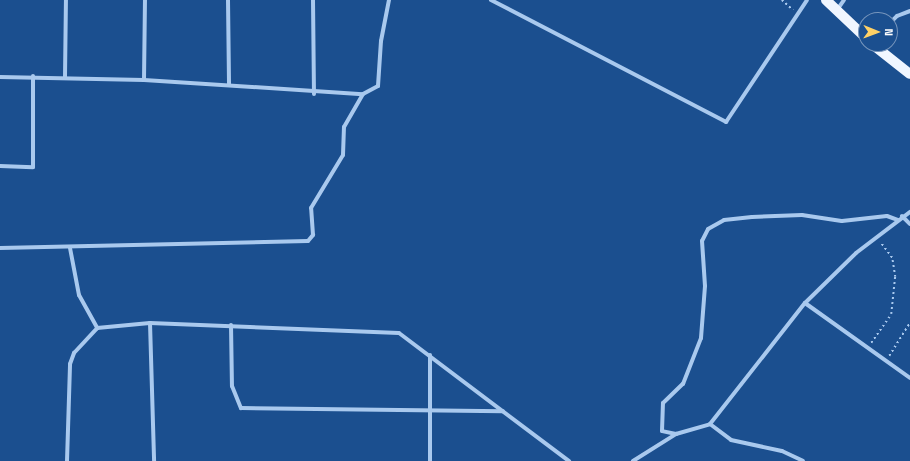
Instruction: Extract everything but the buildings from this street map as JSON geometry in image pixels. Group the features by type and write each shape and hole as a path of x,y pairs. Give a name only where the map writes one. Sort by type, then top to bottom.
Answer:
{"main road":[{"path":"826,0 858,31"},
{"path":"883,52 910,74"}],"street":[{"path":"65,77 66,0"},
{"path":"144,80 145,0"},
{"path":"228,0 229,84"},
{"path":"313,0 314,94"},
{"path":"0,248 70,248 311,240 311,208 343,155 344,127 364,94 378,86 381,40 389,0"},
{"path":"491,0 726,122 807,0"},
{"path":"837,11 844,0"},
{"path":"898,16 910,11"},
{"path":"0,166 33,167 33,76"},
{"path":"0,77 33,76 144,80 229,84 314,94 364,94"},
{"path":"633,461 676,434 710,424 805,303 902,216 910,212"},
{"path":"676,434 662,431 663,403 683,384 701,338 705,286 702,242 708,229 724,220 752,217 802,215 842,221 886,216 898,220"},
{"path":"902,216 910,224"},
{"path":"70,248 80,294 98,328"},
{"path":"805,303 910,378"},
{"path":"150,323 154,461"},
{"path":"67,461 70,364 74,353 98,328 150,323 389,329 430,355 569,461"},
{"path":"231,325 232,386 241,408 431,407 503,410"},
{"path":"430,355 430,461"},
{"path":"710,424 731,440 782,451 802,461"}],"path":[{"path":"782,0 798,14"},
{"path":"868,348 891,314 895,277 892,258 877,238"},
{"path":"886,361 910,323"}]}
